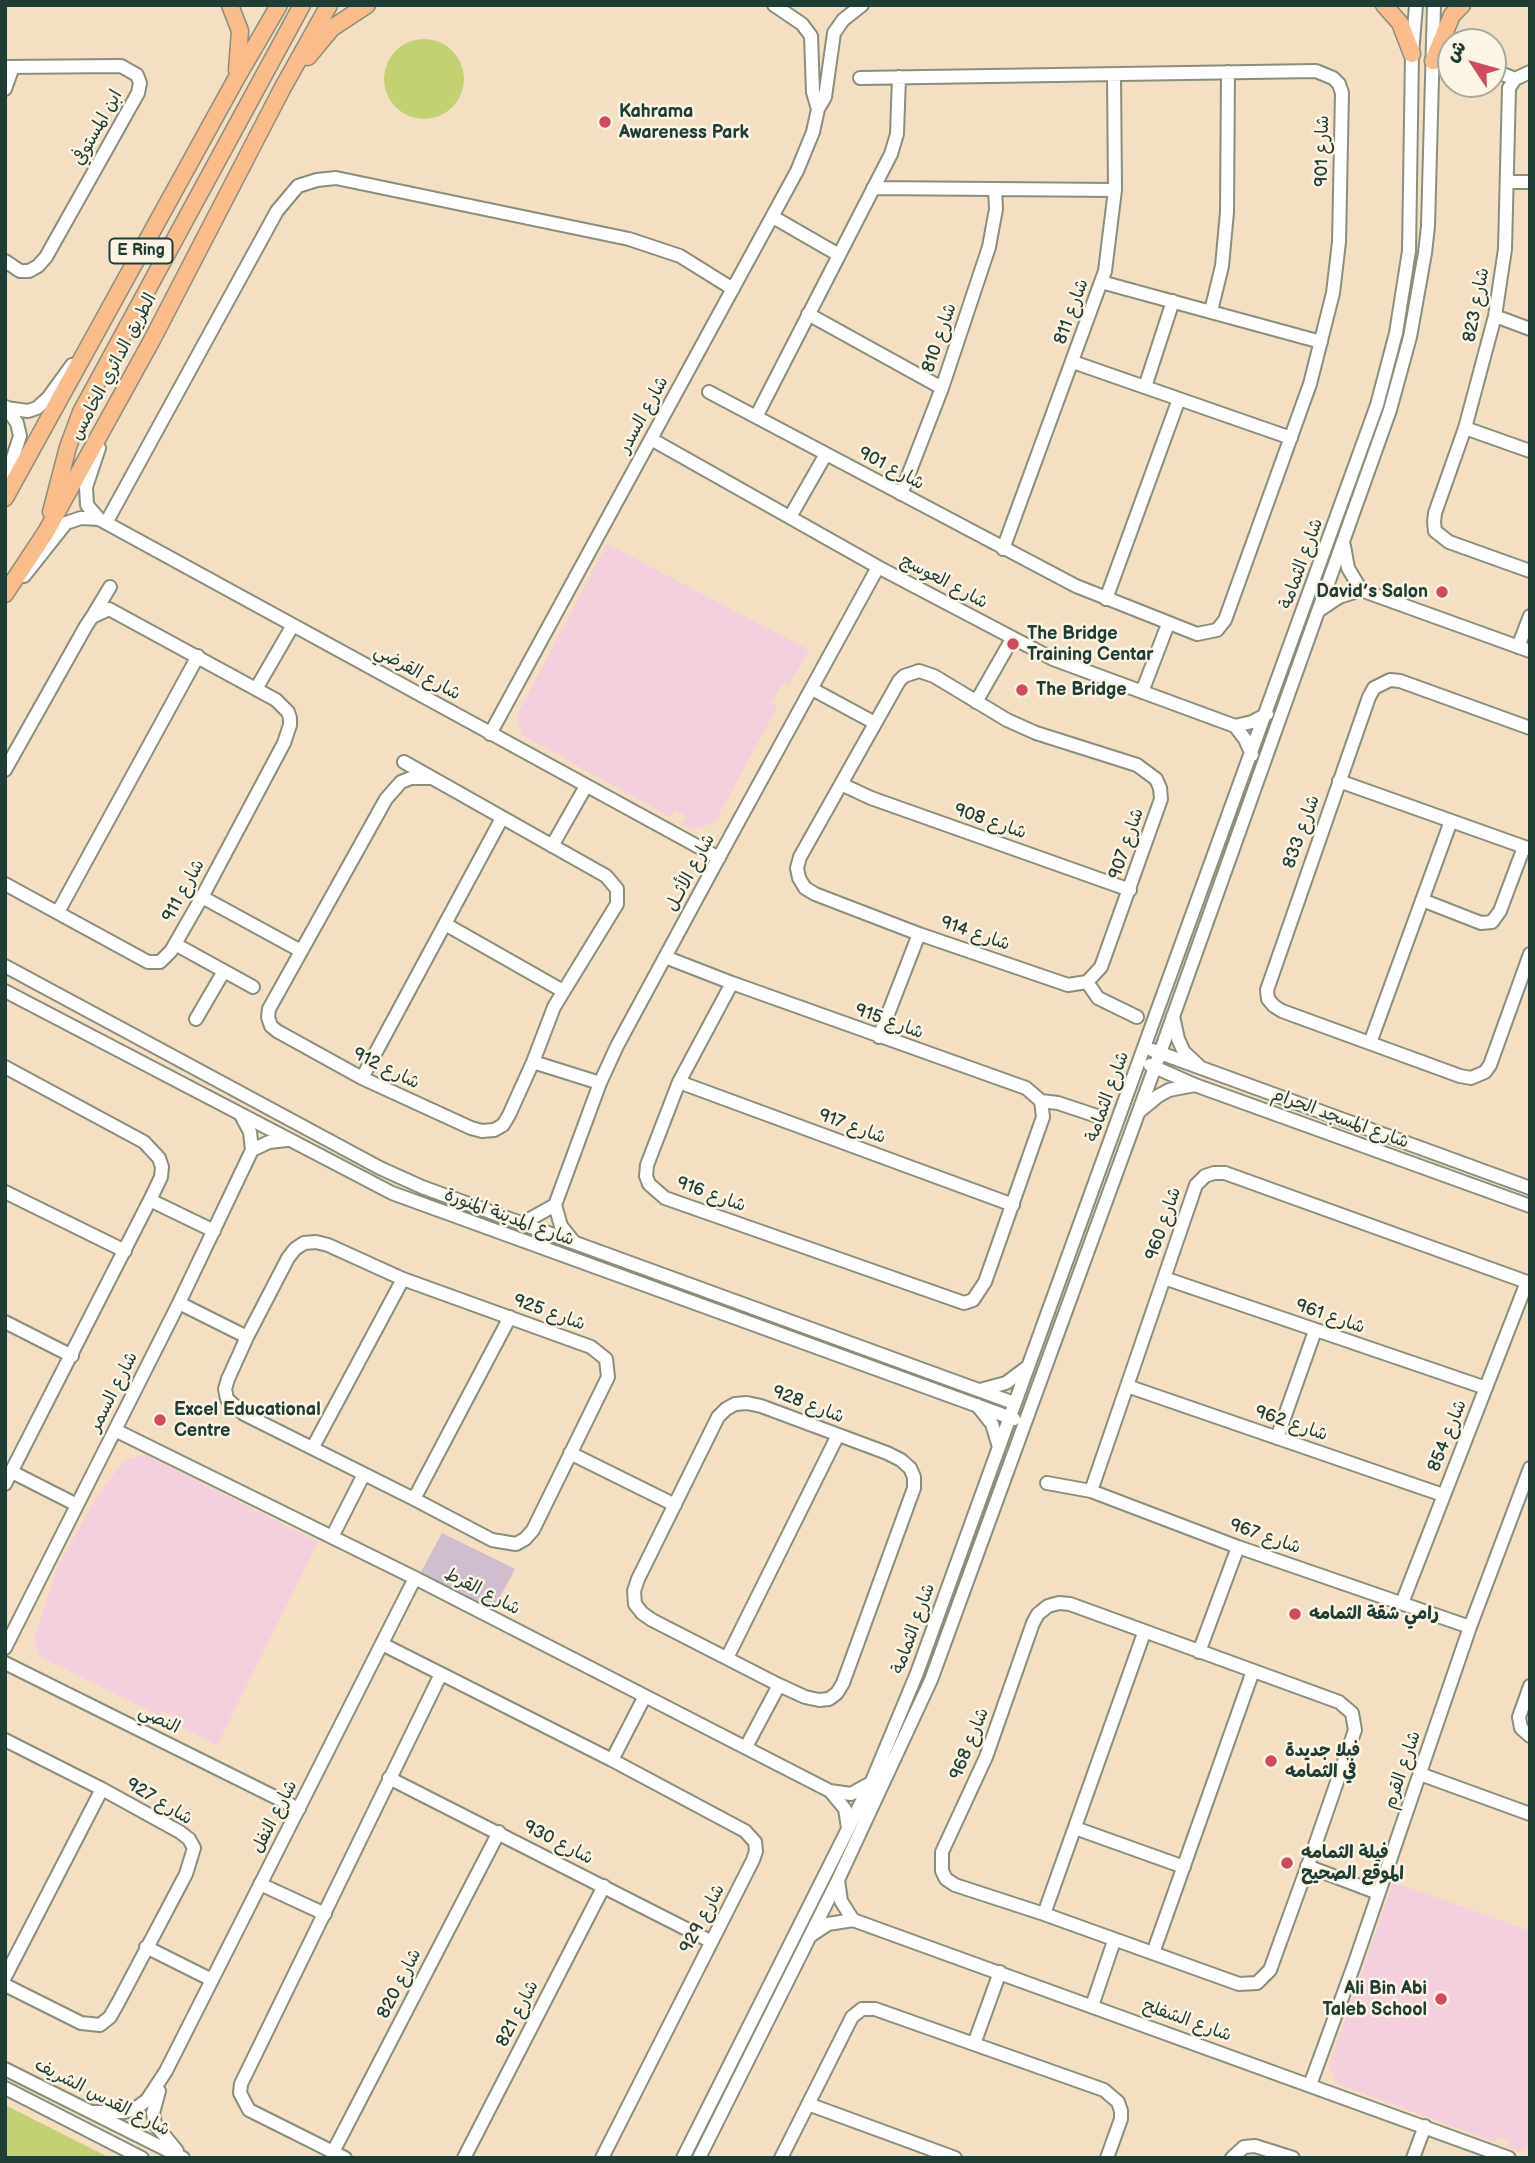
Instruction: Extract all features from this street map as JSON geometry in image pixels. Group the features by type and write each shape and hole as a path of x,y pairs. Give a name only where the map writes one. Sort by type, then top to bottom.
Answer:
{"main road":[{"path":"230,5 240,31 241,42 236,79"},
{"name":"الطريق الدائري الخامس","path":"5,498 279,5"},
{"path":"46,532 60,474 81,412 302,5"},
{"name":"الطريق الدائري الخامس","path":"5,595 46,532 119,399 328,5"},
{"path":"282,89 332,28 367,5"},
{"path":"1384,5 1400,23 1412,54"},
{"path":"1433,61 1452,15 1462,5"}],"street":[{"name":"شارع السدر","path":"774,5 802,24 811,36 813,92 818,109"},
{"name":"شارع السدر","path":"490,734 773,217 806,151 818,109 825,97 834,33 843,20 862,5"},
{"name":"شارع الثمامة","path":"1152,1051 1199,900 1377,405 1396,333 1411,224 1412,54 1416,5"},
{"name":"شارع الثمامة","path":"683,2158 872,1781 917,1673 999,1448 1018,1420 1014,1403 1140,1061 1152,1051 1173,1013 1344,543 1398,384 1416,306 1428,226 1434,5"},
{"name":"ابن المستوفي","path":"5,261 20,271 29,271 46,257 138,93 139,83 137,75 121,66 9,67"},
{"path":"5,89 9,67"},
{"name":"شارع 901","path":"709,392 1003,549 1106,599 1197,634 1217,629 1225,620 1290,438 1321,342 1333,293 1338,255 1342,93 1339,84 1325,73 1316,71 860,78"},
{"path":"1211,311 1222,266 1227,212 1228,72"},
{"path":"1507,76 1515,79 1530,72"},
{"name":"شارع 811","path":"1003,549 1101,282 1109,245 1115,190 1114,75"},
{"path":"756,417 895,144 899,77"},
{"name":"شارع 823","path":"1515,79 1509,88 1508,98 1505,249 1495,316 1465,428 1435,513 1435,531 1449,542 1530,571"},
{"path":"102,521 277,211 298,186 336,178 629,239 680,256 733,289"},
{"path":"1507,182 1530,182"},
{"path":"873,188 1115,190"},
{"name":"شارع 810","path":"901,494 942,388 989,247 996,209 995,190"},
{"path":"773,217 839,255"},
{"path":"1101,282 1321,342"},
{"path":"1145,387 1173,301"},
{"path":"808,314 942,388"},
{"path":"1495,316 1530,329"},
{"path":"6,407 28,411 43,403 98,329"},
{"path":"1073,362 1290,438"},
{"path":"102,521 87,505 86,487 119,399"},
{"path":"1106,599 1180,399"},
{"path":"5,482 20,436 17,423 6,407"},
{"path":"1465,428 1530,451"},
{"name":"شارع العوسج","path":"651,439 1012,639 1053,659 1235,726"},
{"path":"790,517 826,454"},
{"path":"5,595 38,560 52,538 66,523 81,518 102,521"},
{"name":"شارع القرضي","path":"102,521 719,858"},
{"path":"1344,543 1348,568 1361,590"},
{"name":"شارع الأثــل","path":"555,1205 600,1083 617,1046 878,567"},
{"path":"5,770 110,587"},
{"path":"1318,612 1339,597 1361,590 1524,649 1530,616"},
{"name":"شارع 911","path":"5,884 148,962 160,962 167,958 202,897 288,734 288,712 276,700 118,612 109,609 92,617"},
{"path":"1142,692 1168,624"},
{"path":"256,689 293,625"},
{"path":"976,702 1012,639"},
{"path":"58,912 198,656"},
{"name":"شارع 907","path":"799,878 797,868 800,857 899,681 912,672 927,673 1036,733 1137,765 1156,779 1161,799 1101,967 1087,982"},
{"name":"شارع 833","path":"1370,1043 1282,1011 1268,999 1268,981 1369,696 1382,683 1400,681 1530,728"},
{"path":"812,689 875,723"},
{"path":"1252,755 1235,726 1252,722 1267,714"},
{"name":"شارع 912","path":"404,762 606,876 613,882 618,897 617,904 563,991 509,1115 503,1125 494,1130 471,1128 362,1078 271,1026 268,1017 301,951 386,799 401,782 411,778 431,778"},
{"path":"1339,781 1527,848 1500,911 1492,922 1481,923 1422,900"},
{"name":"شارع 908","path":"841,784 870,798 1130,890"},
{"path":"552,846 586,786"},
{"path":"362,1078 502,818"},
{"path":"1451,821 1370,1043 1460,1076 1478,1077 1490,1065 1530,954"},
{"name":"شارع 914","path":"799,878 805,888 815,894 919,934 1068,985 1087,982"},
{"path":"202,897 301,951"},
{"path":"445,924 563,991"},
{"path":"880,1037 919,934"},
{"path":"175,944 253,987"},
{"name":"شارع 915","path":"665,957 732,984 1026,1088 1041,1101 1058,1102 1100,1117"},
{"name":"شارع المدينة المنورة","path":"5,966 380,1168 422,1187 1014,1403"},
{"path":"196,1019 224,971"},
{"path":"1087,982 1098,998 1137,1017"},
{"name":"شارع 916","path":"732,984 679,1082 647,1165 646,1176 656,1192 665,1198 964,1303 973,1300 985,1282 1013,1205"},
{"name":"شارع المدينة المنورة","path":"5,990 371,1184 415,1203 1018,1420"},
{"path":"1173,1013 1178,1039 1184,1052 1201,1069"},
{"path":"1152,1051 1151,1061 1155,1067"},
{"name":"شارع المسجد الحرام","path":"1152,1051 1530,1188"},
{"name":"شارع المسجد الحرام","path":"1140,1061 1195,1085 1530,1206"},
{"path":"533,1062 600,1083"},
{"name":"شارع الثمامة","path":"699,2158 838,1880 917,1712 971,1575 1018,1420 1155,1067"},
{"path":"5,1068 144,1142 153,1150 162,1167 161,1177 125,1251 5,1485"},
{"name":"شارع 917","path":"679,1082 1013,1205"},
{"path":"1138,1113 1147,1103 1169,1090 1195,1085"},
{"path":"1013,1205 1044,1117 1041,1101"},
{"path":"241,1115 250,1132 252,1150 269,1142 287,1140"},
{"name":"شارع السمر","path":"5,1648 179,1303 252,1150"},
{"name":"شارع 960","path":"1091,1491 1196,1185 1205,1176 1224,1173 1527,1282"},
{"path":"5,1192 125,1251"},
{"path":"150,1200 214,1231"},
{"path":"521,1224 555,1205 561,1226 574,1242"},
{"name":"شارع 925","path":"304,1243 328,1245 403,1279 510,1317 591,1347 606,1359 608,1377 533,1530 516,1544 492,1540 313,1447 244,1415 227,1399 225,1389 228,1379 247,1337 288,1258 304,1243"},
{"path":"313,1447 403,1279"},
{"name":"شارع 961","path":"1164,1279 1486,1388"},
{"name":"شارع 854","path":"1402,1603 1527,1282"},
{"path":"179,1303 247,1337"},
{"path":"414,1499 510,1317"},
{"path":"5,1322 72,1356"},
{"path":"1277,1438 1315,1331"},
{"path":"980,1390 1006,1383 1028,1367"},
{"name":"شارع 962","path":"1127,1386 1443,1495"},
{"name":"شارع 928","path":"735,1404 761,1406 901,1460 910,1468 914,1477 914,1488 843,1683 837,1693 829,1699 804,1697 642,1614 635,1604 634,1591 675,1505 718,1417 735,1404"},
{"path":"977,1405 992,1424 999,1448"},
{"name":"شارع القرط","path":"115,1430 415,1578 830,1791"},
{"path":"727,1658 838,1435"},
{"path":"570,1453 675,1505"},
{"name":"شارع القرم","path":"1310,2085 1470,1627 1530,1468"},
{"path":"12,1472 77,1505"},
{"path":"332,1537 364,1474"},
{"name":"شارع 967","path":"1047,1483 1091,1491 1238,1546 1470,1627"},
{"path":"1199,1651 1238,1546"},
{"name":"شارع النفل","path":"91,2112 124,2112 135,2109 148,2100 166,2071 415,1578"},
{"name":"شارع 968","path":"1070,1604 1199,1651 1339,1702 1352,1713 1355,1722 1355,1730 1270,1970 1257,1983 1239,1984 955,1885 946,1879 942,1871 942,1852 986,1757 1038,1614 1048,1606 1070,1604"},
{"path":"1044,1914 1144,1633"},
{"name":"شارع 929","path":"382,1644 612,1760 744,1831 755,1842 753,1860 602,2158"},
{"name":"النصي","path":"5,1663 299,1809"},
{"path":"1153,1953 1253,1671"},
{"path":"339,2155 256,2115 243,2103 241,2084 441,1674"},
{"path":"746,1747 779,1685"},
{"path":"1525,1732 1519,1717 1530,1686"},
{"path":"612,1760 645,1696"},
{"name":"شارع 927","path":"5,1740 180,1832 189,1839 194,1848 186,1874 110,2017 100,2025 80,2023 5,1985"},
{"path":"1420,1774 1530,1814"},
{"name":"شارع 930","path":"389,1778 710,1941"},
{"path":"830,1791 851,1794 862,1790 872,1781"},
{"path":"5,1977 102,1789"},
{"path":"830,1791 845,1809 848,1828"},
{"path":"1075,1828 1184,1867"},
{"name":"شارع 820","path":"339,2155 499,1832"},
{"path":"1307,1866 1378,1893"},
{"path":"808,1938 828,1924 853,1920 841,1901 838,1880"},
{"path":"260,1884 325,1914"},
{"name":"شارع 821","path":"464,2158 604,1886"},
{"name":"شارع الشفلح","path":"853,1920 1509,2158"},
{"path":"1092,2006 1114,1941"},
{"path":"146,1947 212,1980"},
{"path":"974,2043 1000,1972"},
{"path":"781,2158 852,2017 862,2009 875,2009 1104,2090 1118,2102 1121,2119 1107,2158"},
{"name":"شارع القدس الشريف","path":"5,2069 183,2158"},
{"name":"شارع النفل","path":"166,2071 155,2102 155,2124 183,2158"},
{"name":"شارع القدس الشريف","path":"5,2088 142,2158"},
{"path":"808,2104 955,2158"},
{"path":"1413,2158 1425,2126"},
{"path":"1232,2158 1244,2147 1264,2147 1293,2158"}],"shaded area":[{"path":"607,544 809,650 789,685 783,683 771,703 777,707 715,822 692,830 682,824 686,816 675,810 670,817 522,735 517,715"},
{"path":"144,1454 318,1542 217,1745 180,1726 183,1721 163,1711 160,1716 39,1656 34,1638 59,1564 95,1500 123,1461"},
{"path":"442,1533 515,1569 493,1610 421,1572"},
{"name":"Ali Bin Abi Taleb School","path":"1393,1882 1530,1931 1530,2147 1519,2152 1508,2147 1509,2141 1497,2137 1495,2142 1337,2084 1329,2066"}],"green space":[{"path":"416,39 432,39 453,50 464,71 464,87 453,108 432,119 416,119 402,113 390,101 384,87 384,71 390,57 402,45"},
{"path":"5,2105 27,2116 110,2158 5,2158"}],"place":[{"name":"Kahrama Awareness Park","path":"605,122"},
{"name":"David’s Salon","path":"1442,592"},
{"name":"The Bridge Training Centar","path":"1013,644"},
{"name":"The Bridge","path":"1022,690"},
{"name":"Excel Educational Centre","path":"160,1420"},
{"name":"رامي شقة الثمامه","path":"1295,1614"},
{"name":"فيلا جديدة في الثمامه","path":"1271,1761"},
{"name":"فيلة الثمامه الموقع الصحيح","path":"1287,1863"},
{"name":"Ali Bin Abi Taleb School","path":"1441,1999"}]}
